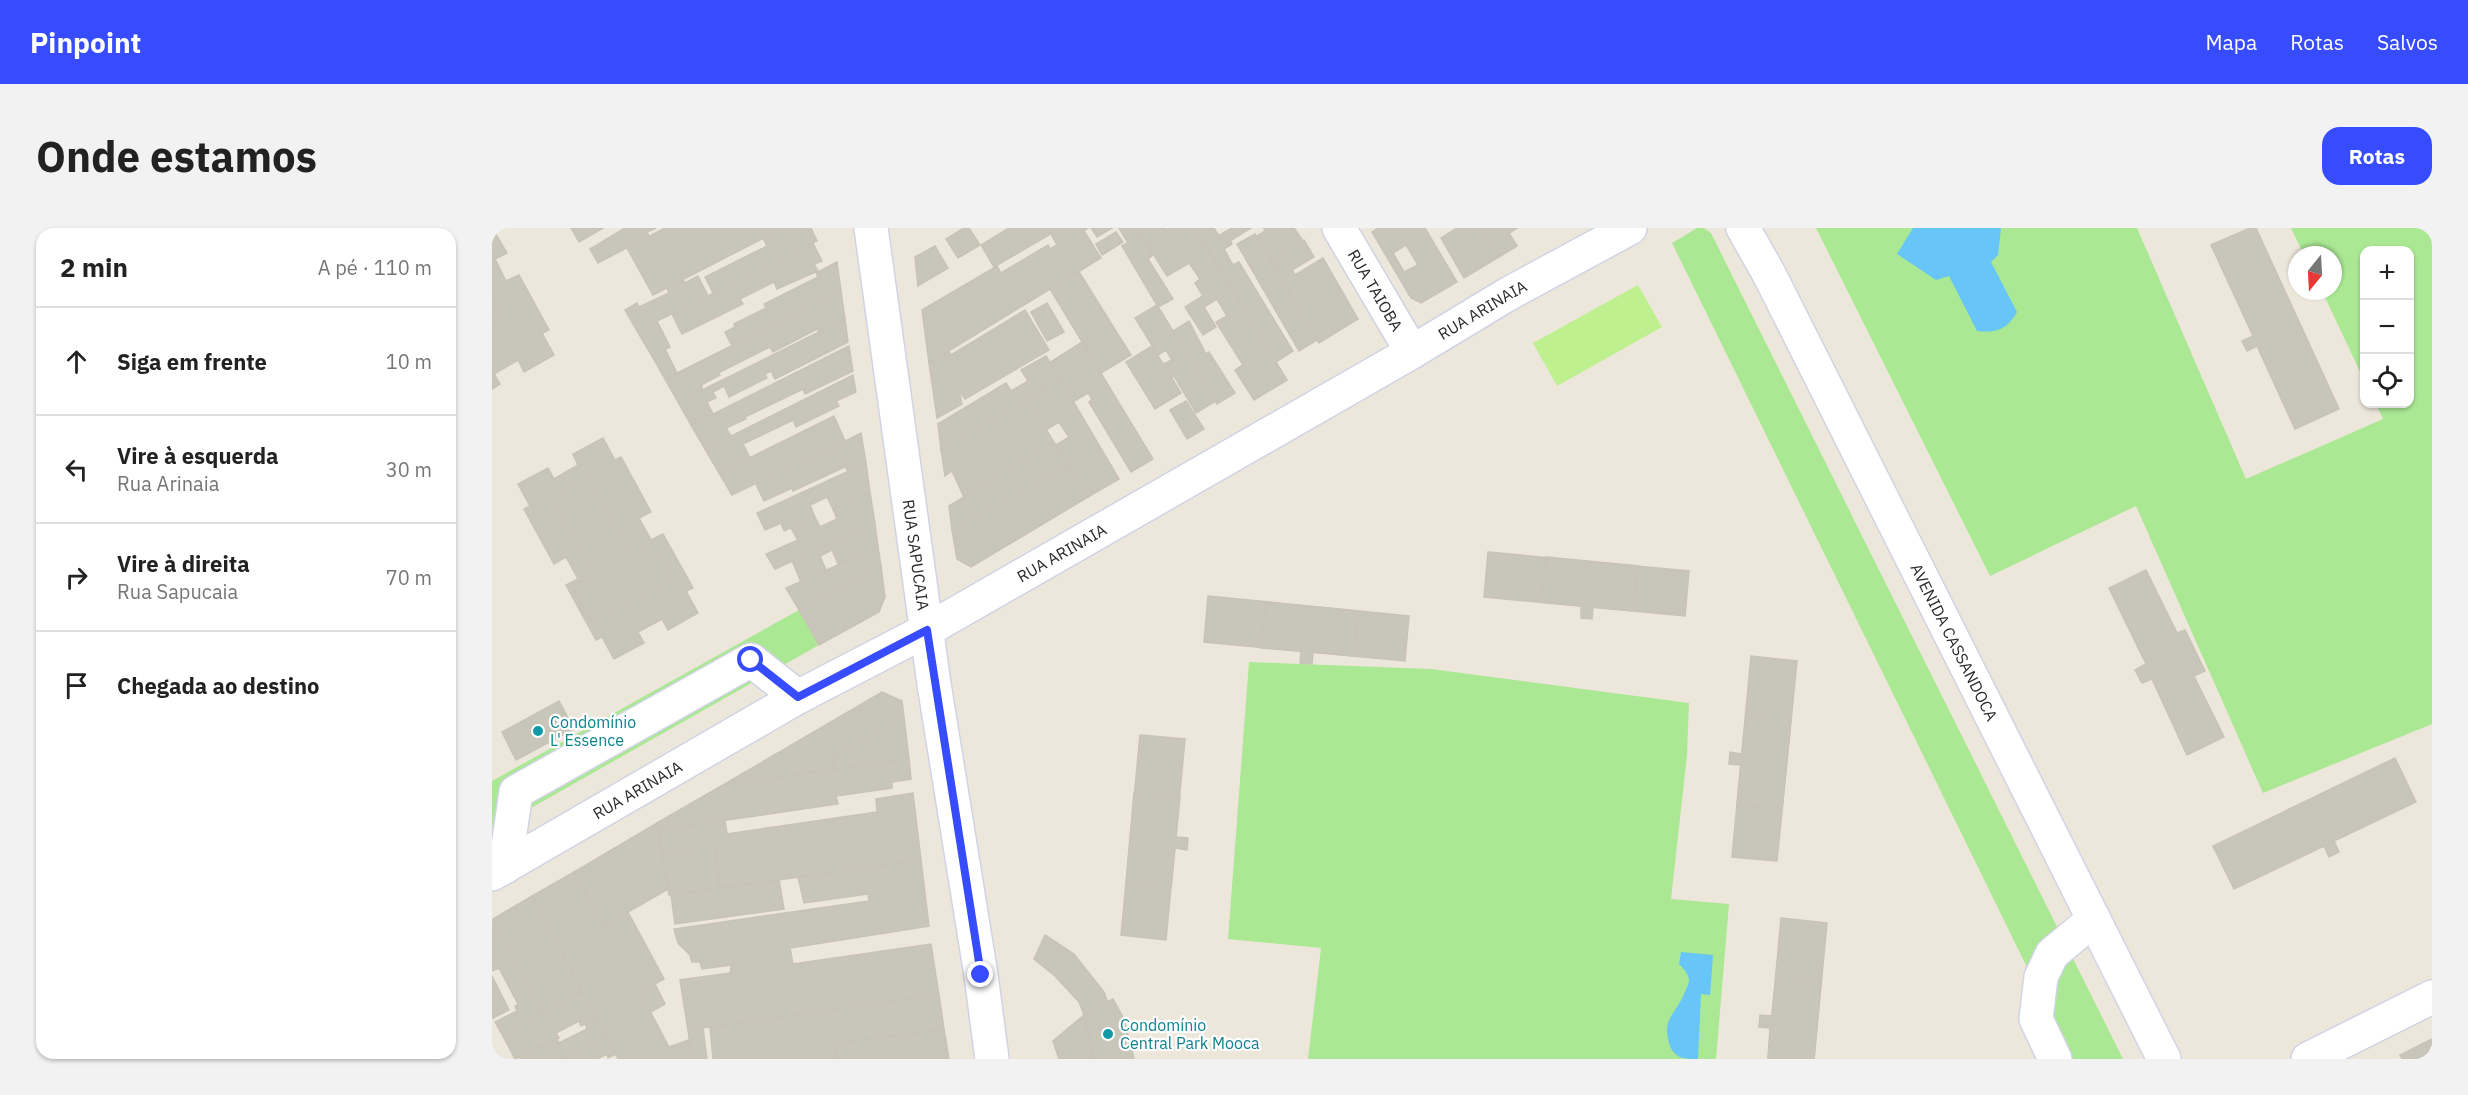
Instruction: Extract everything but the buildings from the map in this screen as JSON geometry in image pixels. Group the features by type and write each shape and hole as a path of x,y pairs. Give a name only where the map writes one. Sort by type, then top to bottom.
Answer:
{"street":[{"name":"RUA SAPUCAIA","path":"871,228 927,630 992,1059"},
{"name":"RUA TAIOBA","path":"1339,228 1412,352"},
{"name":"RUA ARINAIA","path":"499,871 798,697 927,630 1412,352 1508,294 1630,228"},
{"name":"AVENIDA CASSANDOCA","path":"1743,228 1769,274 2164,1059"},
{"path":"499,871 516,792 751,660 798,697"},
{"path":"2055,1059 2036,1019 2041,977 2052,954 2094,919"},
{"path":"2308,1059 2432,997"}],"green space":[{"path":"1697,228 1704,228 1711,233 2123,1059 2072,1059 1672,243"},
{"path":"1816,228 2137,228 2246,479 2383,419 2378,408 2414,408 2414,246 2360,246 2360,372 2326,300 2342,300 2342,246 2300,246 2291,228 2432,228 2432,724 2263,793 2136,506 1990,576"},
{"path":"1638,285 1662,327 1557,386 1533,343"},
{"path":"799,610 819,645 492,830 492,781"},
{"path":"1249,662 1431,669 1689,703 1687,755 1671,899 1729,904 1716,1059 1308,1059 1321,948 1228,939"}],"water":[{"path":"1913,228 2001,228 1998,255 1991,262 2017,312 2009,323 1995,331 1977,331 1949,276 1936,280 1897,254"},
{"path":"1681,952 1713,955 1710,995 1701,994 1698,1059 1675,1054 1668,1037 1668,1023 1689,982 1687,973 1679,964"}],"place":[{"name":"Condomínio L' Essence","path":"538,731"},
{"name":"Condomínio Central Park Mooca","path":"1108,1034"}],"route":[{"path":"751,660 798,697 927,630 981,975"}]}
